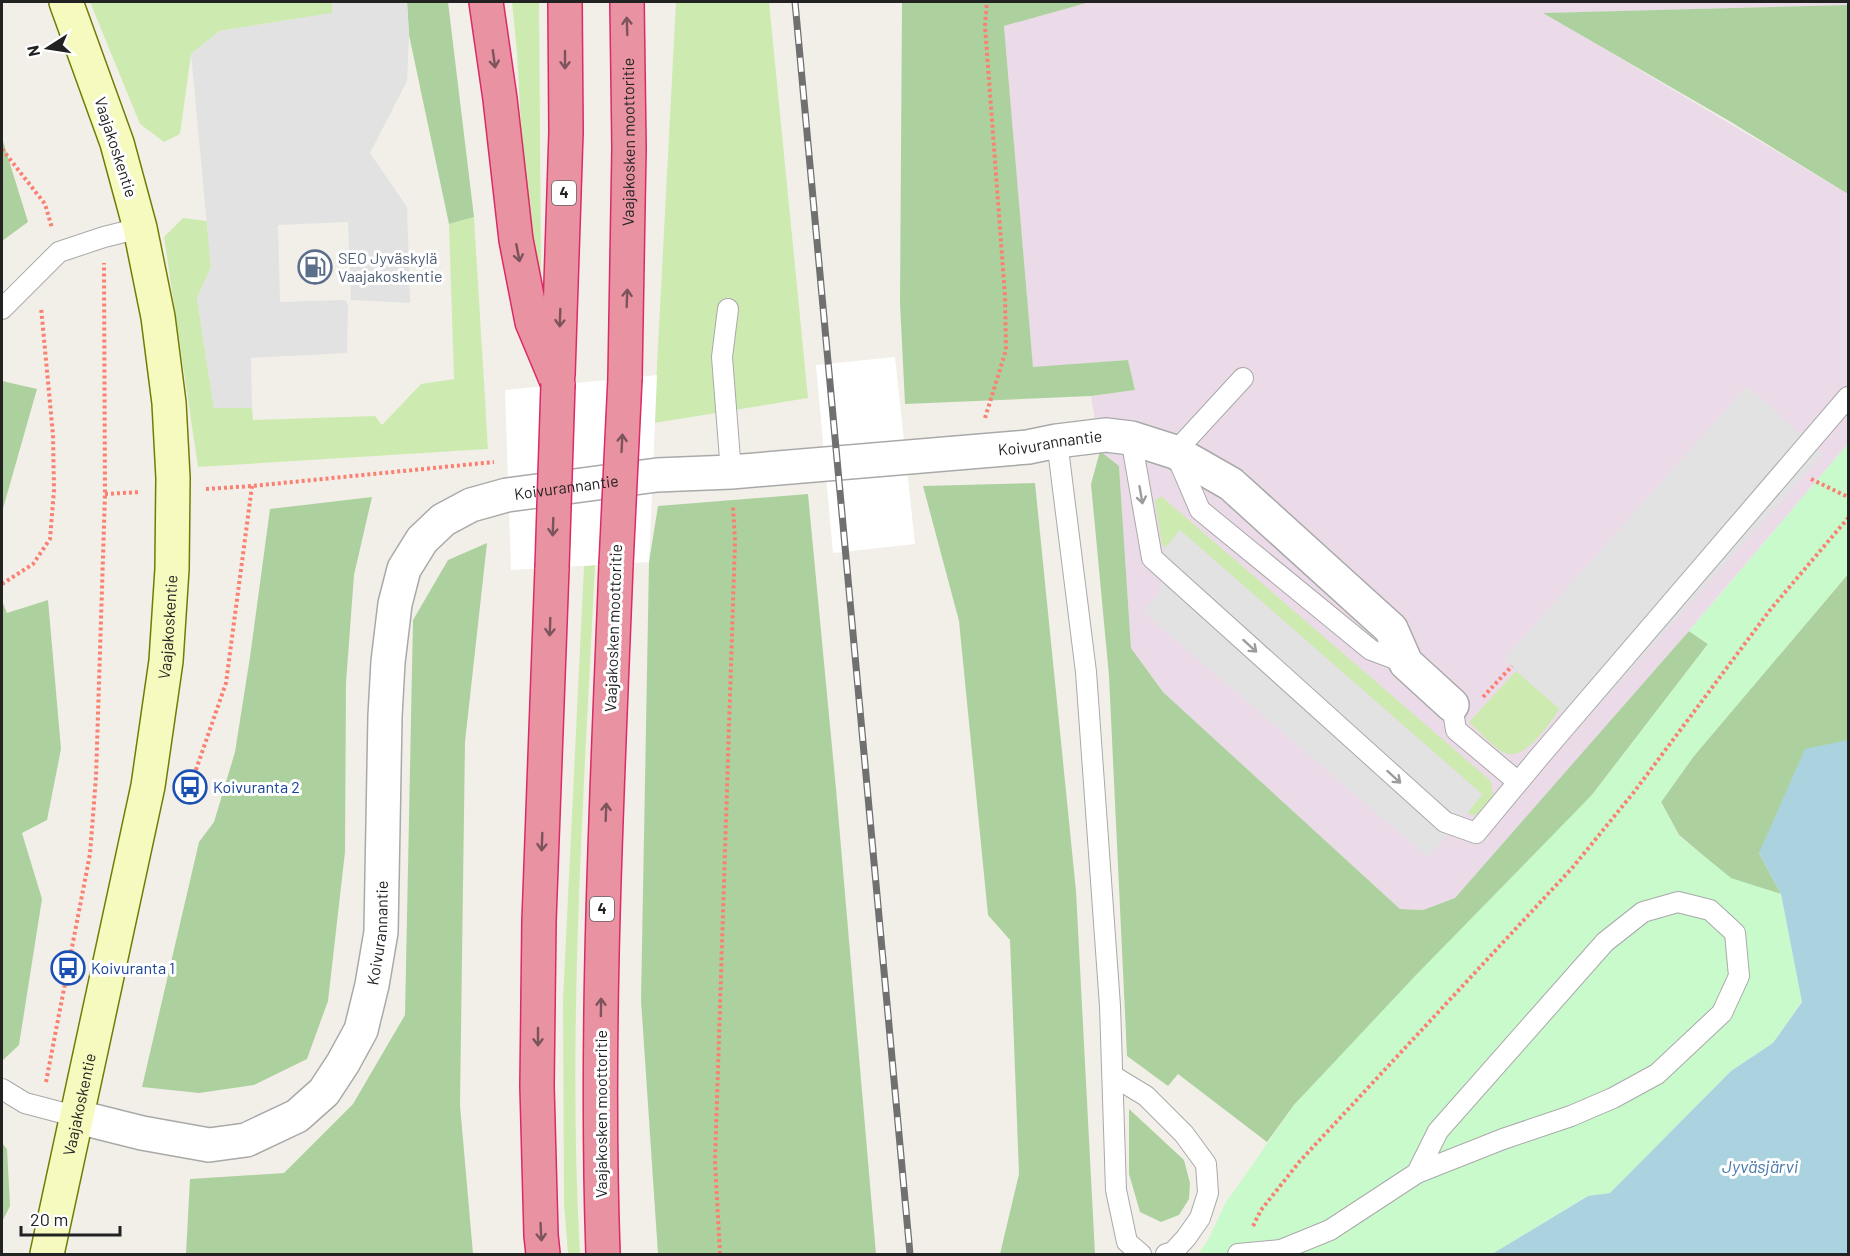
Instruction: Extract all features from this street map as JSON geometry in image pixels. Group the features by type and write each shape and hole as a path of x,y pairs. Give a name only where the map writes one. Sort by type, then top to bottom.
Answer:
{"highway":[{"path":"486,2 516,240 532,322 558,384"},
{"name":"4","path":"543,1254 537,1086 538,921 566,132 564,2"},
{"name":"Vaajakosken moottoritie","path":"603,1254 600,1167 600,1017 603,879 625,378 630,148 627,2"}],"main road":[{"name":"Vaajakoskentie","path":"47,1254 148,786 166,660 172,568 173,478 169,403 158,317 140,228 117,142 66,2"}],"street":[{"name":"Koivurannantie","path":"78,1117 142,1133 210,1145 246,1140 297,1116 324,1092 343,1063 360,1030 372,985 381,932 385,716 388,662 395,604 404,569 422,540 443,520 471,505 507,495 657,475 731,472 1028,447 1106,435 1131,438 1175,453 1231,484 1391,629 1406,663 1452,705"}],"lane":[{"path":"2,309 60,252 140,228"},
{"path":"728,309 722,357 731,472"},
{"path":"1175,453 1243,378"},
{"path":"1131,438 1152,558 1445,822 1476,834 1848,397"},
{"path":"1057,441 1086,672 1109,994 1116,1190 1127,1242 1142,1254"},
{"path":"1452,705 1456,730 1518,783"},
{"path":"1238,1254 1281,1250 1329,1230 1417,1173 1503,1139 1571,1116 1613,1098 1657,1074 1722,1013 1739,976 1735,933 1710,910 1678,902 1643,912 1605,942 1438,1131 1417,1173"},
{"path":"1113,1076 1146,1096 1184,1134 1206,1164 1208,1193 1200,1218 1173,1252 1166,1254"},
{"path":"2,1089 26,1103 78,1117"}],"path":[{"path":"985,418 1006,350 1005,296 986,26 987,2"},
{"path":"2,149 45,204 60,252"},
{"path":"90,854 96,777 105,494 104,237"},
{"path":"2,584 33,564 50,539 54,490 53,435 38,274"},
{"path":"199,489 497,462"},
{"path":"1788,467 1848,497"},
{"path":"720,1254 715,1162 735,541 731,472"},
{"path":"190,788 226,683 252,486"},
{"path":"105,494 147,491"},
{"path":"1238,1254 1261,1210 1300,1161 1573,867 1634,792 1770,610 1848,518"}],"shaded area":[{"path":"332,2 407,2 409,35 407,81 370,153 407,207 410,303 351,300 348,222 278,225 280,302 345,300 348,305 347,353 251,358 252,408 214,408 197,298 211,268 191,54 220,31 332,13"},
{"path":"1090,2 1848,2 1848,5 1544,13 1848,194 1848,444 1515,835 1455,898 1423,910 1400,909 1163,692 1131,648 1119,466 1100,451 1091,396 1135,390 1128,360 1033,368 1004,26"},
{"path":"1747,386 1823,454 1580,727 1504,659"},
{"path":"1180,530 1482,795 1428,857 1143,612 1159,593 1165,548"}],"green space":[{"path":"90,2 332,2 333,13 220,31 191,54 180,134 164,142 140,124"},
{"path":"407,2 448,2 474,217 449,224 409,35"},
{"path":"512,2 539,2 541,271 537,279 523,164"},
{"path":"676,2 769,2 808,398 654,423"},
{"path":"902,2 1090,2 1004,26 1033,367 1128,360 1135,390 1091,396 905,404 900,303"},
{"path":"1848,5 1848,194 1731,122 1543,13"},
{"path":"2,138 28,222 2,241"},
{"path":"474,217 488,449 198,467 164,237 183,218 207,221 211,268 197,298 214,408 252,408 253,420 375,416 382,425 421,384 454,379 449,224"},
{"path":"2,381 37,389 2,512"},
{"path":"1848,444 1848,574 1693,757 1661,802 1679,836 1731,878 1781,894 1802,1001 1773,1043 1731,1071 1610,1193 1587,1196 1492,1254 1198,1254 1208,1240 1225,1204 1294,1105 1416,975 1592,795 1708,644 1689,631"},
{"path":"1100,451 1119,466 1131,648 1163,692 1400,909 1423,910 1455,898 1689,631 1708,644 1592,795 1294,1105 1267,1142 1178,1074 1168,1086 1127,1056 1109,676 1091,484"},
{"path":"1035,483 1076,891 1095,1254 1000,1254 1019,1174 1010,940 988,915 959,621 923,486"},
{"path":"808,494 876,1254 658,1254 641,1000 649,562 658,506"},
{"path":"1161,496 1491,781 1493,796 1476,815 1467,814 1482,794 1181,531 1165,548 1162,544 1155,501"},
{"path":"372,497 354,575 346,683 345,852 328,1001 307,1059 254,1085 199,1093 142,1087 199,842 214,822 235,752 270,509"},
{"path":"487,543 465,742 460,1105 473,1254 186,1254 190,1179 284,1173 353,1104 405,1015 413,620 448,560"},
{"path":"595,565 576,996 576,1168 580,1254 568,1254 564,1203 563,1000 584,566"},
{"path":"1848,574 1848,769 1759,853 1781,894 1731,879 1679,835 1661,802 1693,757"},
{"path":"48,600 61,749 47,820 22,833 42,899 19,1045 2,1061 2,601 7,613"},
{"path":"1516,671 1560,709 1536,740 1520,752 1513,754 1505,753 1497,748 1469,722"},
{"path":"1129,1109 1184,1160 1190,1183 1189,1199 1179,1215 1161,1222 1140,1212 1129,1174"},
{"path":"2,1143 7,1149 10,1206 2,1222"}],"water":[{"name":"Jyväsjärvi","path":"1848,740 1848,1254 1492,1254 1588,1196 1610,1193 1731,1071 1773,1043 1802,1002 1781,894 1759,853 1805,749"}],"pier":[{"path":"895,357 915,544 833,553 816,365"},
{"path":"657,375 649,562 511,570 505,390"}],"railway":[{"path":"795,2 910,1254"}],"place":[{"name":"SEO Jyväskylä Vaajakoskentie","path":"315,267"},
{"name":"Koivuranta 2","path":"190,787"},
{"name":"Koivuranta 1","path":"68,968"}]}
